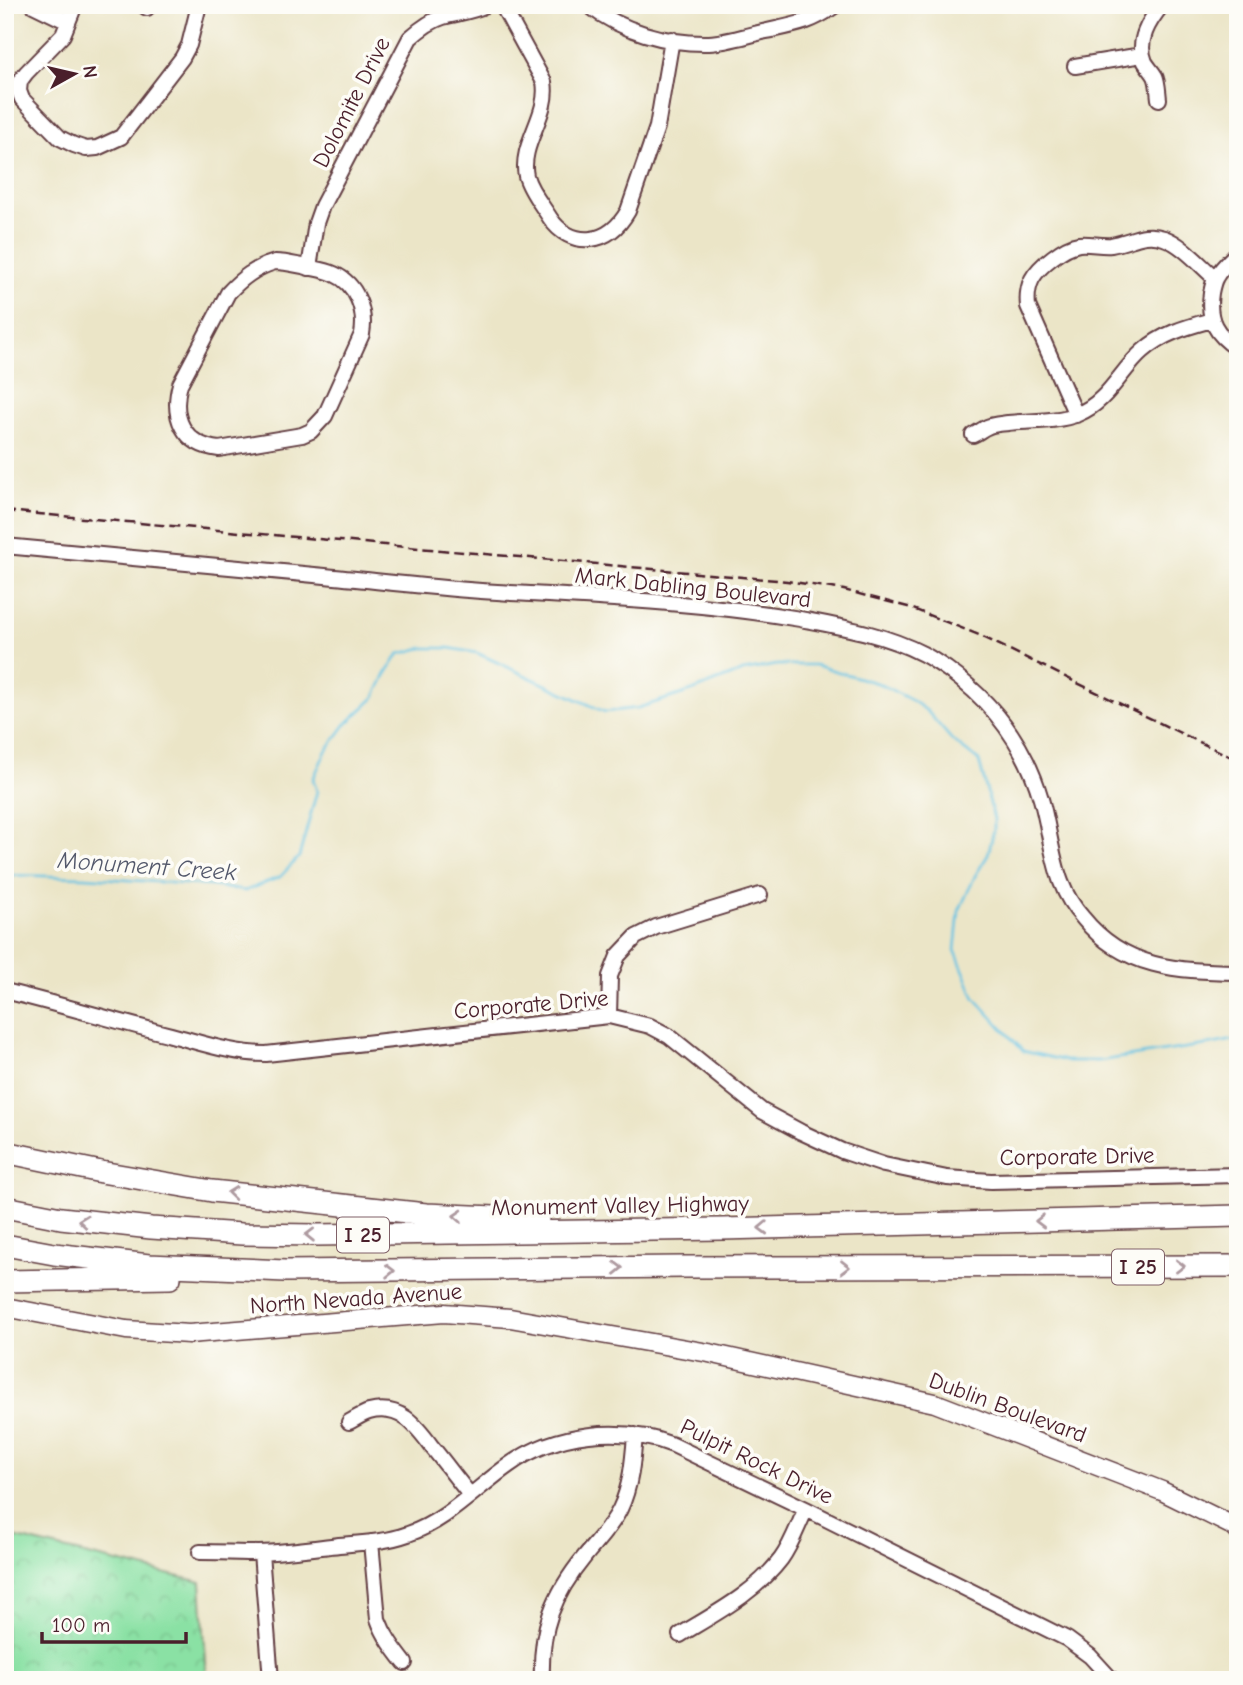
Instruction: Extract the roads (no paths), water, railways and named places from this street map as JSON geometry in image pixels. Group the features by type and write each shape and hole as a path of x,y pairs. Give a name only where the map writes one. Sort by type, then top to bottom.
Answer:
{"highway":[{"path":"5,1152 212,1191 426,1214 676,1221 722,1229"},
{"name":"Monument Valley Highway","path":"5,1207 61,1218 125,1225 242,1234 342,1235 1238,1216"},
{"name":"I 25","path":"5,1245 54,1254 149,1265 322,1271 1238,1266"},
{"path":"5,1281 132,1280 322,1271"}],"main road":[{"name":"North Nevada Avenue","path":"5,1307 127,1330 189,1334 444,1313 510,1318 709,1353"},
{"name":"Dublin Boulevard","path":"709,1353 935,1403 1162,1491 1238,1531"}],"street":[{"path":"33,5 68,22"},
{"path":"75,5 62,35 26,73 20,81 19,91 22,99 60,138 86,149 110,144 121,137 182,58 189,45 198,5"},
{"name":"Dolomite Drive","path":"309,268 316,223 322,206 410,38 430,23 486,5"},
{"path":"502,5 544,82 546,93 527,154 526,176 555,227 578,239 591,239 613,230 628,211 659,120 673,39"},
{"path":"588,5 640,33 698,43 723,41 809,22 836,5"},
{"path":"1159,99 1155,77 1142,55 1146,30 1162,5"},
{"path":"1075,66 1142,55"},
{"path":"1076,415 1028,306 1028,291 1038,272 1070,246 1106,246 1148,236 1177,244 1215,278"},
{"path":"1238,252 1215,278 1210,299 1212,320 1217,332 1238,349"},
{"path":"285,262 309,268 333,273 341,278 358,298 363,311 362,334 325,416 311,431 302,435 219,449 207,448 196,442 180,424 176,399 180,384 228,293 244,277 264,265 285,262"},
{"path":"973,435 989,426 1076,415 1107,394 1130,364 1153,343 1165,335 1212,320"},
{"name":"Mark Dabling Boulevard","path":"5,546 476,590 728,608 843,627 891,639 926,655 974,690 1009,730 1021,750 1040,797 1062,887 1076,909 1105,942 1126,955 1167,968 1200,972 1238,972"},
{"path":"609,1016 610,976 618,956 636,937 656,927 760,895"},
{"name":"Corporate Drive","path":"5,990 251,1054 609,1016 650,1026 669,1036 762,1111 832,1146 884,1165 947,1178 991,1181 1238,1175"},
{"path":"349,1422 368,1413 381,1411 409,1419 470,1495"},
{"name":"Pulpit Rock Drive","path":"200,1552 261,1553 397,1538 441,1517 510,1464 530,1452 590,1435 635,1435 673,1445 1067,1640 1090,1656 1112,1680"},
{"path":"541,1680 542,1646 551,1611 566,1581 619,1511 629,1483 635,1435"},
{"path":"680,1634 737,1600 759,1582 783,1557 806,1509"},
{"path":"371,1542 378,1619 392,1647 405,1663"},
{"path":"261,1553 271,1680"}],"waterway":[{"name":"Monument Creek","path":"5,875 86,877 213,886 245,891 280,877 299,857 317,791 313,779 326,751 345,725 374,698 399,654 422,648 449,648 477,653 605,712 638,708 743,671 777,665 815,665 880,684 913,701 927,711 952,740 979,761 994,819 994,829 988,855 959,911 955,950 975,998 1023,1051 1066,1061 1099,1061 1238,1039"}],"railway":[{"path":"5,511 787,581 844,590 908,607 979,635 1238,760"}]}
